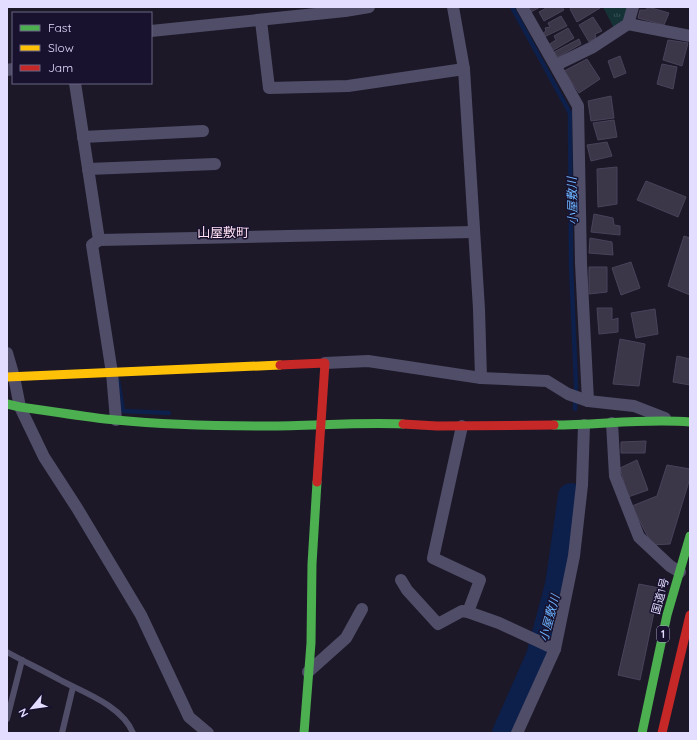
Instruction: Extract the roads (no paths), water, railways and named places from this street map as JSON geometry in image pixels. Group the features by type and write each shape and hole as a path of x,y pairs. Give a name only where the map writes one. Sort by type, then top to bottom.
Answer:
{"main road":[{"path":"11,377 325,363 312,564 311,643 304,733"},
{"path":"7,404 116,420 161,423 320,426 375,423 462,426 584,425 670,420 690,422"},
{"name":"国道1号","path":"642,733 667,615 690,536"},
{"name":"1","path":"662,733 690,615"}],"street":[{"path":"152,31 261,21 369,7"},
{"path":"453,7 464,69 479,309 481,378"},
{"path":"522,7 578,106 584,399"},
{"path":"556,65 593,48 628,24 633,7"},
{"path":"261,21 269,88 348,86 464,69"},
{"path":"628,24 690,36"},
{"path":"75,84 99,240"},
{"path":"83,137 203,131"},
{"path":"88,169 214,164"},
{"path":"116,420 112,373 92,245 99,240 473,232"},
{"path":"7,353 11,377 20,407 44,457 77,508 141,616 189,717 208,733"},
{"path":"325,363 368,361 481,378 547,381 568,394 584,399 634,406 670,420"},
{"path":"612,423 615,476 639,536 670,566 680,572"},
{"path":"517,733 547,645 574,556 582,485 584,425"},
{"path":"462,426 433,558 480,580 468,612"},
{"path":"401,580 407,590 438,624 462,611 468,612 499,623 547,645"},
{"path":"308,672 346,638 362,609"}],"lane":[{"path":"7,652 102,702 122,717 131,727 133,733"},
{"path":"7,718 9,705 22,660"},
{"path":"62,733 73,687"}],"waterway":[{"name":"小屋敷川","path":"512,7 570,113 571,265 576,386 575,409"},
{"path":"118,380 123,411 169,413"},
{"name":"小屋敷川","path":"505,733 539,656 558,585 571,496"}],"district":[{"name":"山屋敷町","path":"223,232"}]}
